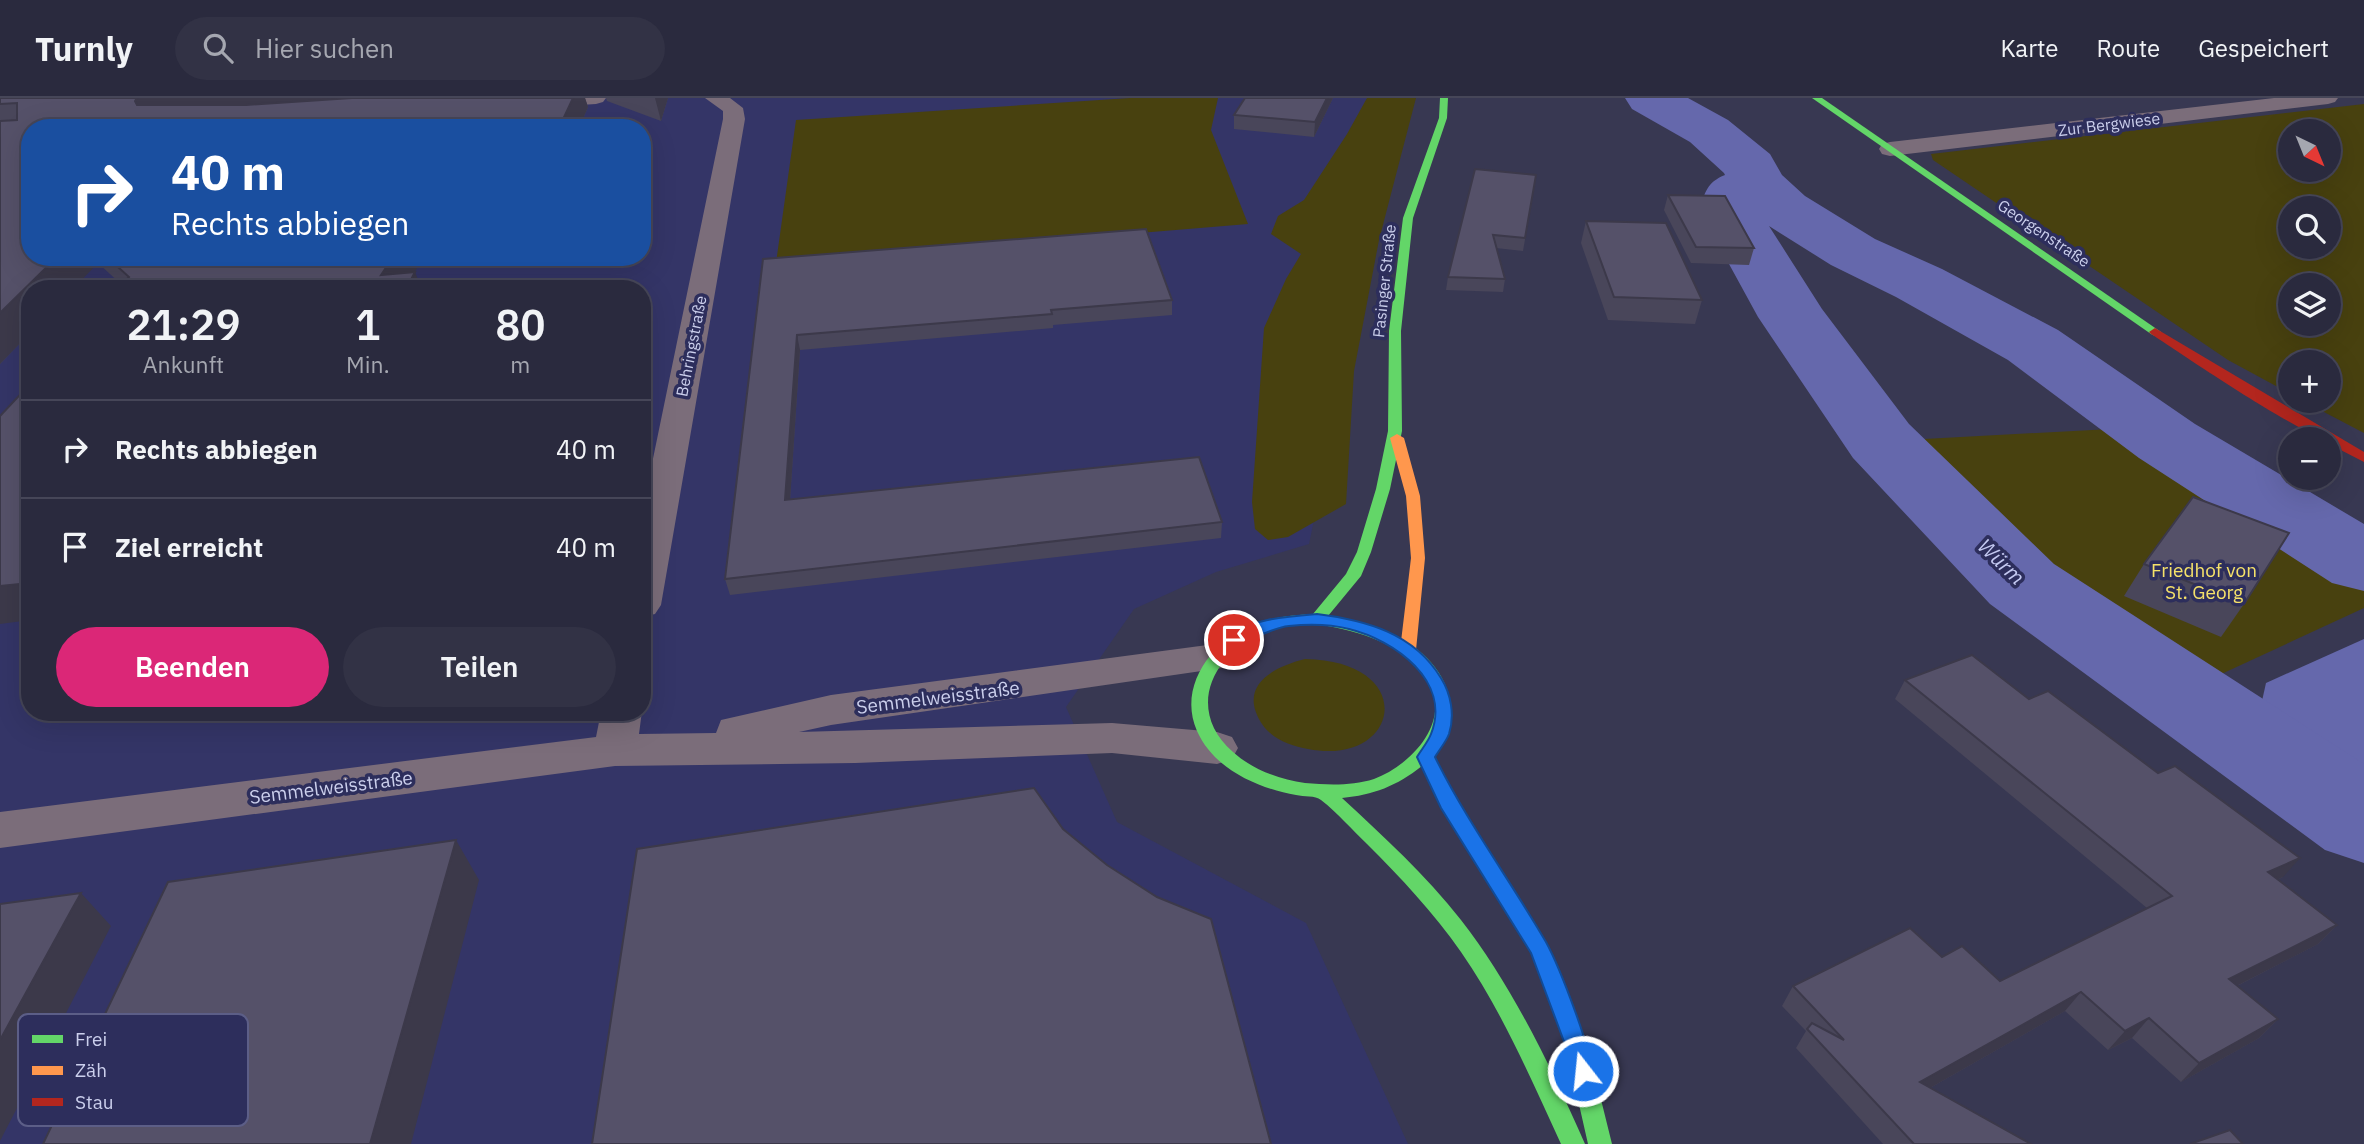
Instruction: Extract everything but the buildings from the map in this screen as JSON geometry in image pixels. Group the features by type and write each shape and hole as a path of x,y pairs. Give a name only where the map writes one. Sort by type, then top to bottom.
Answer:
{"main road":[{"name":"Pasinger Straße","path":"1317,620 1353,576 1364,552 1383,489 1395,431 1395,331 1408,218 1443,118 1444,98"},
{"name":"Georgenstraße","path":"1816,98 2253,394 2364,458"},
{"name":"Pasinger Straße","path":"1395,431 1413,496 1418,558 1408,650"},
{"path":"1317,620 1349,624 1381,634 1408,650 1427,667 1439,688 1443,710 1440,735 1426,757 1398,776 1364,788 1324,792 1289,787 1256,775 1217,748 1200,716 1198,695 1203,675 1214,657 1234,640 1258,628 1286,621 1317,620"},
{"path":"1426,757 1448,803 1540,950 1577,1047 1600,1144"},
{"path":"1324,792 1404,869 1450,921 1497,990 1573,1144"}],"street":[{"path":"512,104 596,98"},
{"name":"Behringstraße","path":"651,557 734,119 733,108 715,98"},
{"name":"Zur Bergwiese","path":"1890,149 2328,98"},
{"name":"Semmelweisstraße","path":"663,748 831,710 1214,657"},
{"name":"Semmelweisstraße","path":"0,830 619,731 663,748 855,747 1112,738 1217,748"}],"shaded area":[{"path":"0,98 1402,98 1309,544 1216,572 1134,609 1066,707 1117,822 1306,923 1408,1144 0,1144"}],"green space":[{"path":"1130,98 1218,98 1211,130 1248,224 776,263 796,120"},
{"path":"1367,98 1416,98 1379,240 1354,371 1346,504 1288,537 1268,540 1255,529 1252,502 1264,328 1286,279 1301,254 1271,234 1278,216 1304,200"},
{"path":"2364,104 2364,433 2326,413 2341,413 2341,350 2278,350 2278,387 2228,360 1933,160 1931,154"},
{"name":"Friedhof von St. Georg","path":"2111,429 2364,578 2364,608 2204,682 2051,580 1924,439"},
{"path":"1305,659 1342,664 1367,676 1381,693 1385,712 1378,729 1363,743 1339,750 1308,749 1282,741 1262,724 1255,711 1256,689 1271,673"}],"water":[{"path":"2364,639 2364,784 2278,725 2262,701 2266,683"}],"waterway":[{"name":"Würm","path":"1650,98 1709,131 1750,166 1757,183"},
{"name":"Würm","path":"1757,183 1784,209 1853,252 1919,283 2033,345 2167,441 2364,563"},
{"name":"Würm","path":"1757,183 1734,192 1730,211 1792,317 1881,441 2022,584 2364,820"}],"traffic: fast":[{"path":"1317,619 1353,576 1364,552 1383,489 1395,431 1395,331 1408,218 1443,118 1444,98"},
{"path":"1816,98 2155,332"},
{"path":"1317,619 1362,628 1390,639 1415,656 1439,687 1443,706 1440,726 1431,744 1418,760 1381,783 1341,791 1319,791 1274,783 1234,764 1218,749 1206,732 1200,716 1199,699 1202,684 1219,656 1231,644 1259,628 1281,622 1317,619"},
{"path":"1426,757 1448,803 1540,950 1577,1047 1600,1144"},
{"path":"1324,792 1419,885 1469,947 1512,1018 1573,1144"}],"traffic: slow":[{"path":"1397,438 1413,496 1418,558 1408,650"}],"traffic: jam":[{"path":"2155,332 2293,418 2364,458"}],"route":[{"path":"1234,640 1258,628 1286,621 1317,620 1349,624 1381,634 1408,650 1427,667 1439,688 1443,710 1440,735 1426,757 1448,803 1540,950 1577,1047 1583,1071"}]}
